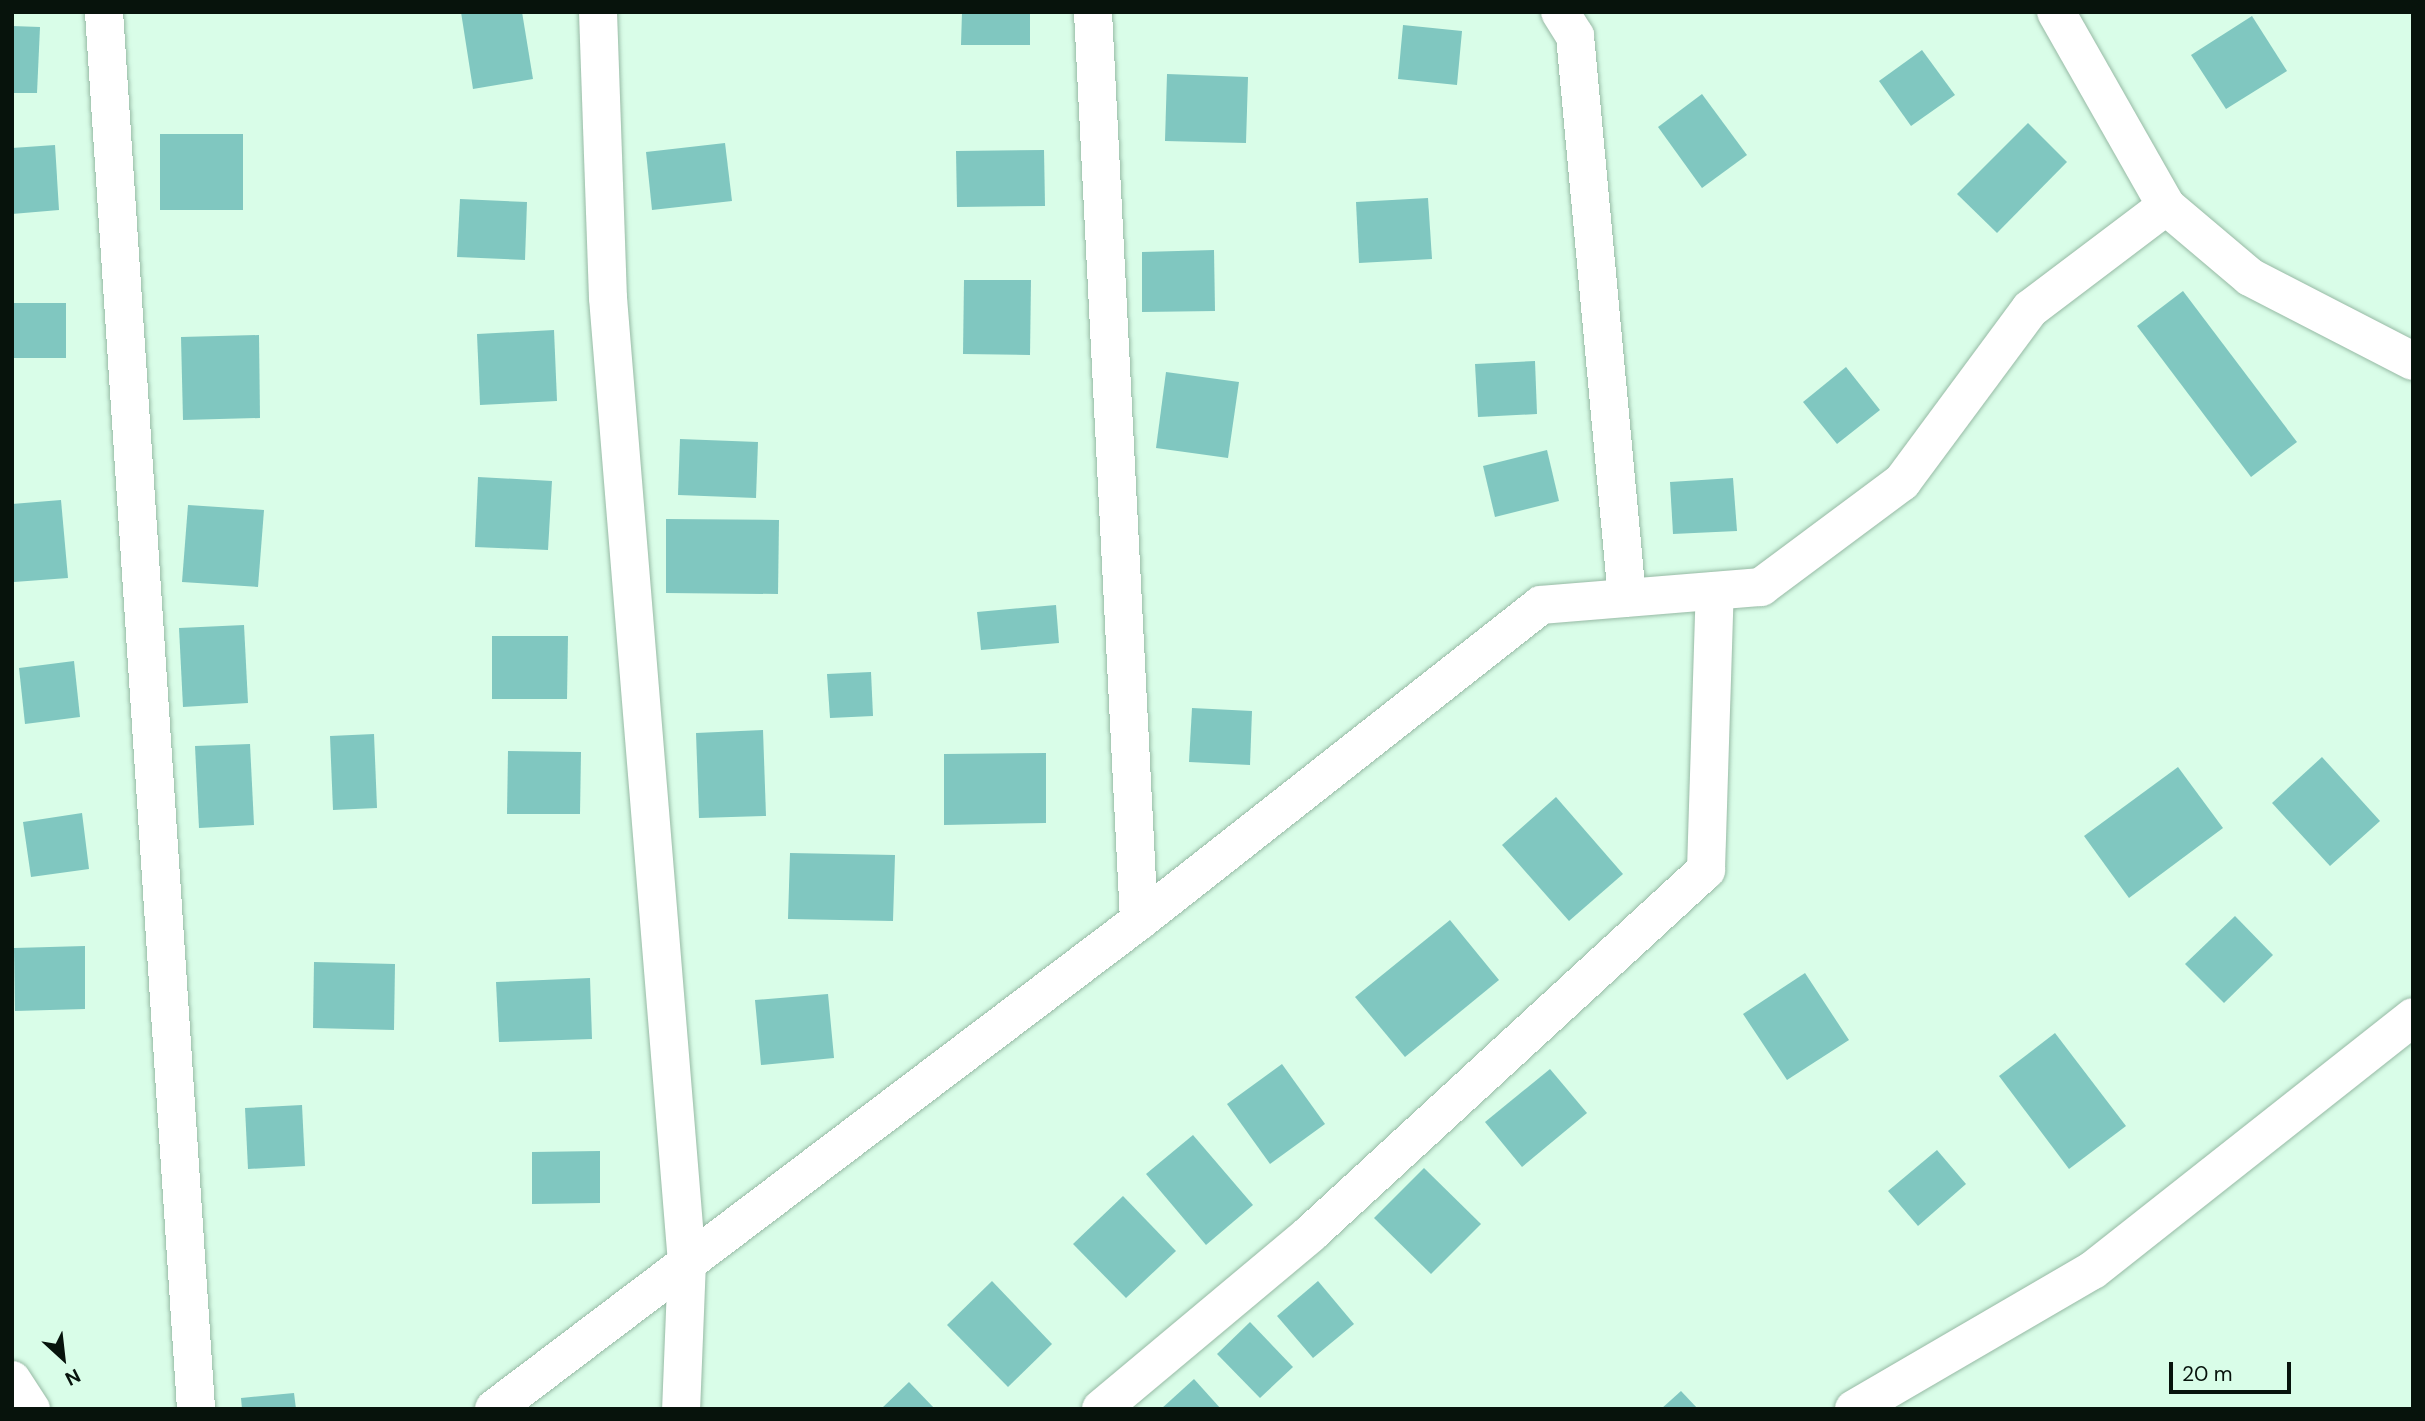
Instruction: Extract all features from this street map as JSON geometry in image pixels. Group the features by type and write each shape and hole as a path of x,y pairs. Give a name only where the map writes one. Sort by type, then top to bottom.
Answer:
{"street":[{"path":"104,12 196,1409"},
{"path":"598,12 608,298 687,1262 681,1409"},
{"path":"1093,12 1139,921"},
{"path":"1560,12 1575,36 1627,598"},
{"path":"2056,12 2166,206 2250,277 2413,361"},
{"path":"494,1409 1139,921 1541,605 1761,587 1902,482 2030,309 2166,206"},
{"path":"1101,1409 1310,1234 1706,870 1715,591"},
{"path":"1854,1409 2093,1270 2413,1017"},
{"path":"12,1380 31,1409"}],"building":[{"path":"461,12 522,12 533,79 473,89"},
{"path":"962,12 1030,12 1030,45 961,45"},
{"path":"2252,16 2287,71 2226,109 2191,55"},
{"path":"1403,25 1462,31 1457,85 1398,79"},
{"path":"12,26 40,27 37,93 12,93"},
{"path":"1922,50 1955,95 1911,126 1879,81"},
{"path":"1167,74 1248,77 1246,143 1165,141"},
{"path":"1702,94 1747,155 1702,188 1658,127"},
{"path":"2028,123 2067,162 1997,233 1957,194"},
{"path":"160,134 243,134 243,210 160,210"},
{"path":"725,143 732,201 652,210 646,152"},
{"path":"55,145 59,210 12,214 12,148"},
{"path":"1044,150 1045,206 957,207 956,151"},
{"path":"1428,198 1432,259 1359,263 1356,202"},
{"path":"460,199 527,202 525,260 457,257"},
{"path":"1214,250 1215,311 1142,312 1142,252"},
{"path":"964,280 1031,280 1030,355 963,354"},
{"path":"2183,291 2297,442 2251,477 2137,326"},
{"path":"12,303 66,303 66,358 12,358"},
{"path":"554,330 557,401 480,405 477,334"},
{"path":"259,335 260,418 183,420 181,337"},
{"path":"1535,361 1537,414 1478,417 1475,364"},
{"path":"1846,367 1880,410 1837,444 1803,402"},
{"path":"1166,372 1239,382 1228,458 1156,448"},
{"path":"680,439 758,442 756,498 678,495"},
{"path":"1547,450 1559,501 1495,517 1483,466"},
{"path":"478,477 552,481 548,550 475,547"},
{"path":"1733,478 1737,531 1673,534 1670,482"},
{"path":"61,500 68,578 14,582 12,504"},
{"path":"188,505 264,510 258,587 182,582"},
{"path":"666,519 779,520 778,594 666,593"},
{"path":"1056,605 1059,643 981,650 977,612"},
{"path":"244,625 248,703 183,707 179,628"},
{"path":"492,636 568,636 567,699 492,699"},
{"path":"74,661 80,717 25,724 19,668"},
{"path":"871,672 873,716 830,718 827,674"},
{"path":"1192,708 1252,711 1250,765 1189,762"},
{"path":"763,730 766,816 699,818 696,733"},
{"path":"374,734 377,808 333,810 330,736"},
{"path":"250,744 254,825 199,828 195,746"},
{"path":"508,751 581,752 580,814 507,814"},
{"path":"1046,753 1046,823 944,825 944,754"},
{"path":"2322,757 2380,821 2330,866 2272,803"},
{"path":"2178,767 2223,828 2129,898 2084,836"},
{"path":"1556,797 1623,874 1569,921 1502,845"},
{"path":"82,813 89,869 31,877 23,822"},
{"path":"790,853 895,855 893,921 788,919"},
{"path":"2235,916 2273,955 2224,1003 2185,964"},
{"path":"1450,920 1499,980 1405,1057 1355,997"},
{"path":"85,946 85,1009 15,1011 14,948"},
{"path":"314,962 395,964 394,1030 313,1028"},
{"path":"1805,973 1849,1040 1787,1080 1743,1014"},
{"path":"590,978 592,1039 499,1042 496,982"},
{"path":"828,994 834,1058 761,1065 755,1000"},
{"path":"2055,1033 2126,1126 2069,1169 1999,1076"},
{"path":"1282,1064 1325,1124 1270,1164 1227,1104"},
{"path":"1550,1069 1587,1113 1522,1167 1485,1122"},
{"path":"302,1105 305,1166 248,1169 245,1108"},
{"path":"1193,1135 1253,1205 1206,1245 1146,1174"},
{"path":"1937,1150 1966,1184 1918,1226 1888,1191"},
{"path":"600,1151 600,1203 532,1204 532,1152"},
{"path":"1424,1168 1481,1224 1431,1274 1374,1218"},
{"path":"1123,1196 1176,1251 1126,1298 1073,1244"},
{"path":"992,1281 1052,1344 1008,1387 947,1325"},
{"path":"1318,1281 1354,1324 1313,1358 1277,1316"},
{"path":"1250,1322 1293,1367 1260,1398 1217,1354"},
{"path":"1194,1379 1221,1409 1161,1409"},
{"path":"909,1382 935,1409 881,1409"},
{"path":"1681,1391 1698,1409 1661,1409"},
{"path":"294,1393 296,1409 242,1409 241,1398"}]}
